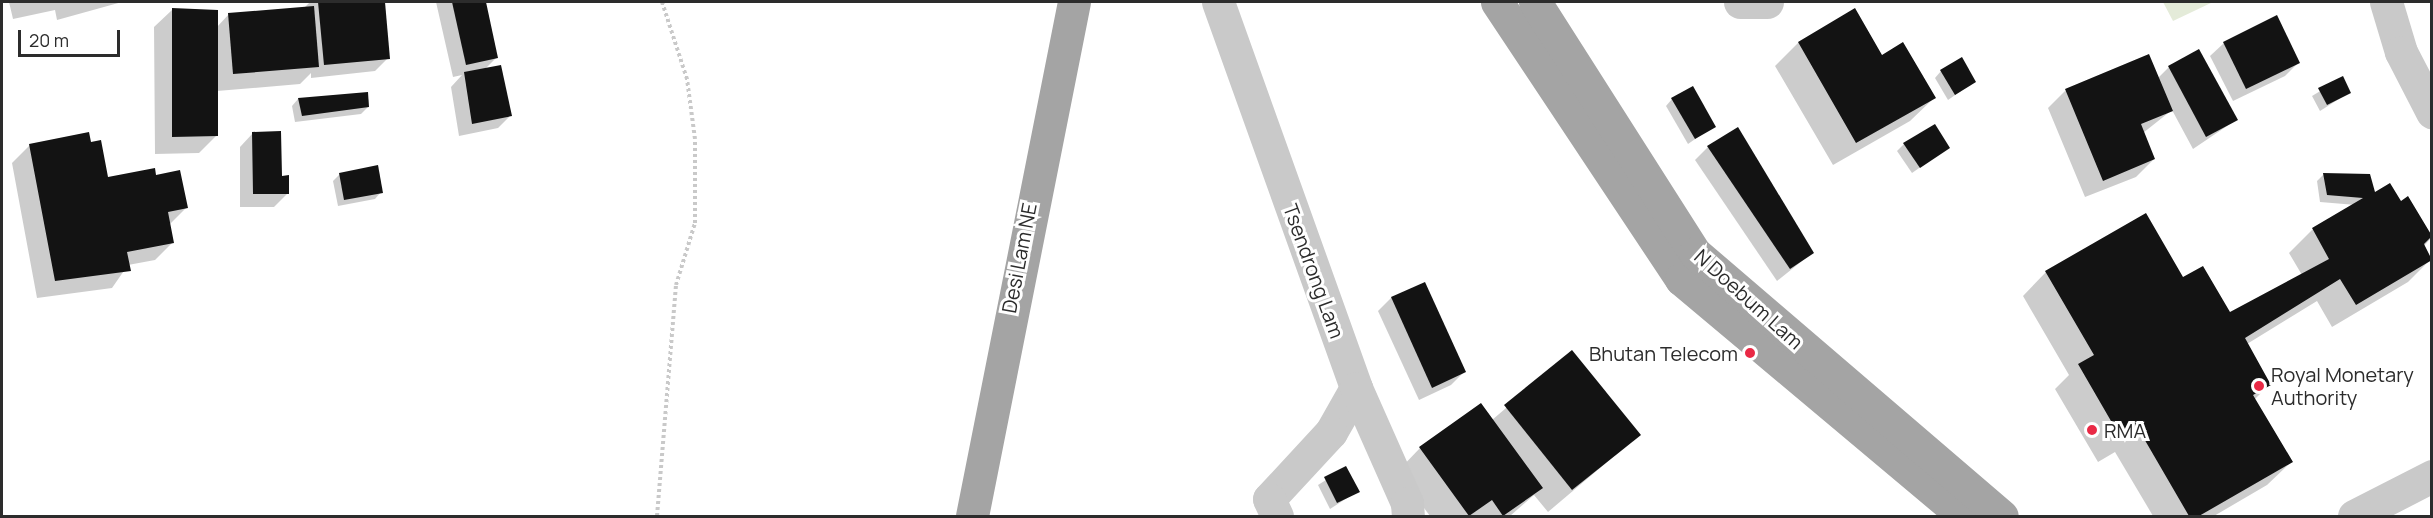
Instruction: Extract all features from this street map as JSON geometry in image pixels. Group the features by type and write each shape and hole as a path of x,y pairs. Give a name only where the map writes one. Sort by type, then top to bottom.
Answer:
{"main road":[{"name":"Desi Lam NE","path":"972,516 1074,2"},
{"name":"N Doebum Lam","path":"1497,2 1681,279 1963,516"},
{"name":"N Doebum Lam","path":"1535,2 1695,253 2002,516"}],"lane":[{"name":"Tsendrong Lam","path":"1218,2 1356,388 1407,503 1408,516"},
{"path":"1740,2 1767,2"},
{"path":"2386,2 2401,52 2432,112"},
{"path":"1277,516 1269,499 1331,432 1356,388"},
{"path":"2354,516 2432,476"}],"path":[{"path":"657,516 676,285 695,211 687,79 662,2"}],"green space":[{"path":"2163,2 2213,2 2173,21"}],"building":[{"path":"318,2 385,2 390,59 324,65"},
{"path":"452,2 486,2 498,58 466,65"},
{"path":"314,6 319,67 233,74 228,13"},
{"path":"172,8 218,10 218,136 172,137"},
{"path":"1855,8 1882,55 1903,42 1936,98 1856,143 1798,42"},
{"path":"2277,15 2300,63 2246,89 2223,42"},
{"path":"2199,49 2238,120 2206,137 2168,66"},
{"path":"2149,54 2173,111 2141,124 2155,159 2103,181 2065,89"},
{"path":"1962,57 1976,82 1955,95 1940,70"},
{"path":"501,65 512,116 472,124 464,72"},
{"path":"2343,76 2351,93 2327,105 2318,88"},
{"path":"1693,86 1716,127 1695,139 1671,98"},
{"path":"368,92 369,107 302,116 298,98"},
{"path":"1935,124 1950,148 1920,168 1903,143"},
{"path":"1738,127 1814,253 1790,269 1707,146"},
{"path":"281,131 282,176 289,175 289,194 253,194 252,132"},
{"path":"89,132 91,142 101,140 108,177 155,168 156,175 180,170 188,208 168,212 174,243 127,252 131,271 55,281 29,144"},
{"path":"378,165 383,193 344,200 339,173"},
{"path":"2323,173 2370,174 2375,192 2390,183 2401,201 2408,196 2432,236 2424,244 2432,260 2356,305 2340,279 2245,338 2271,385 2253,395 2293,462 2199,516 2189,516 2139,430 2122,440 2078,364 2094,355 2045,271 2146,213 2183,277 2203,266 2230,312 2329,259 2312,228 2363,198 2327,195"},
{"path":"1425,282 1466,372 1432,388 1391,297"},
{"path":"1572,350 1641,435 1572,490 1504,405"},
{"path":"1481,403 1543,488 1503,516 1492,500 1469,516 1419,447"},
{"path":"1346,466 1360,492 1337,503 1324,477"}],"place":[{"name":"Bhutan Telecom","path":"1750,353"},
{"name":"Royal Monetary Authority","path":"2259,386"},
{"name":"RMA","path":"2092,430"}]}
